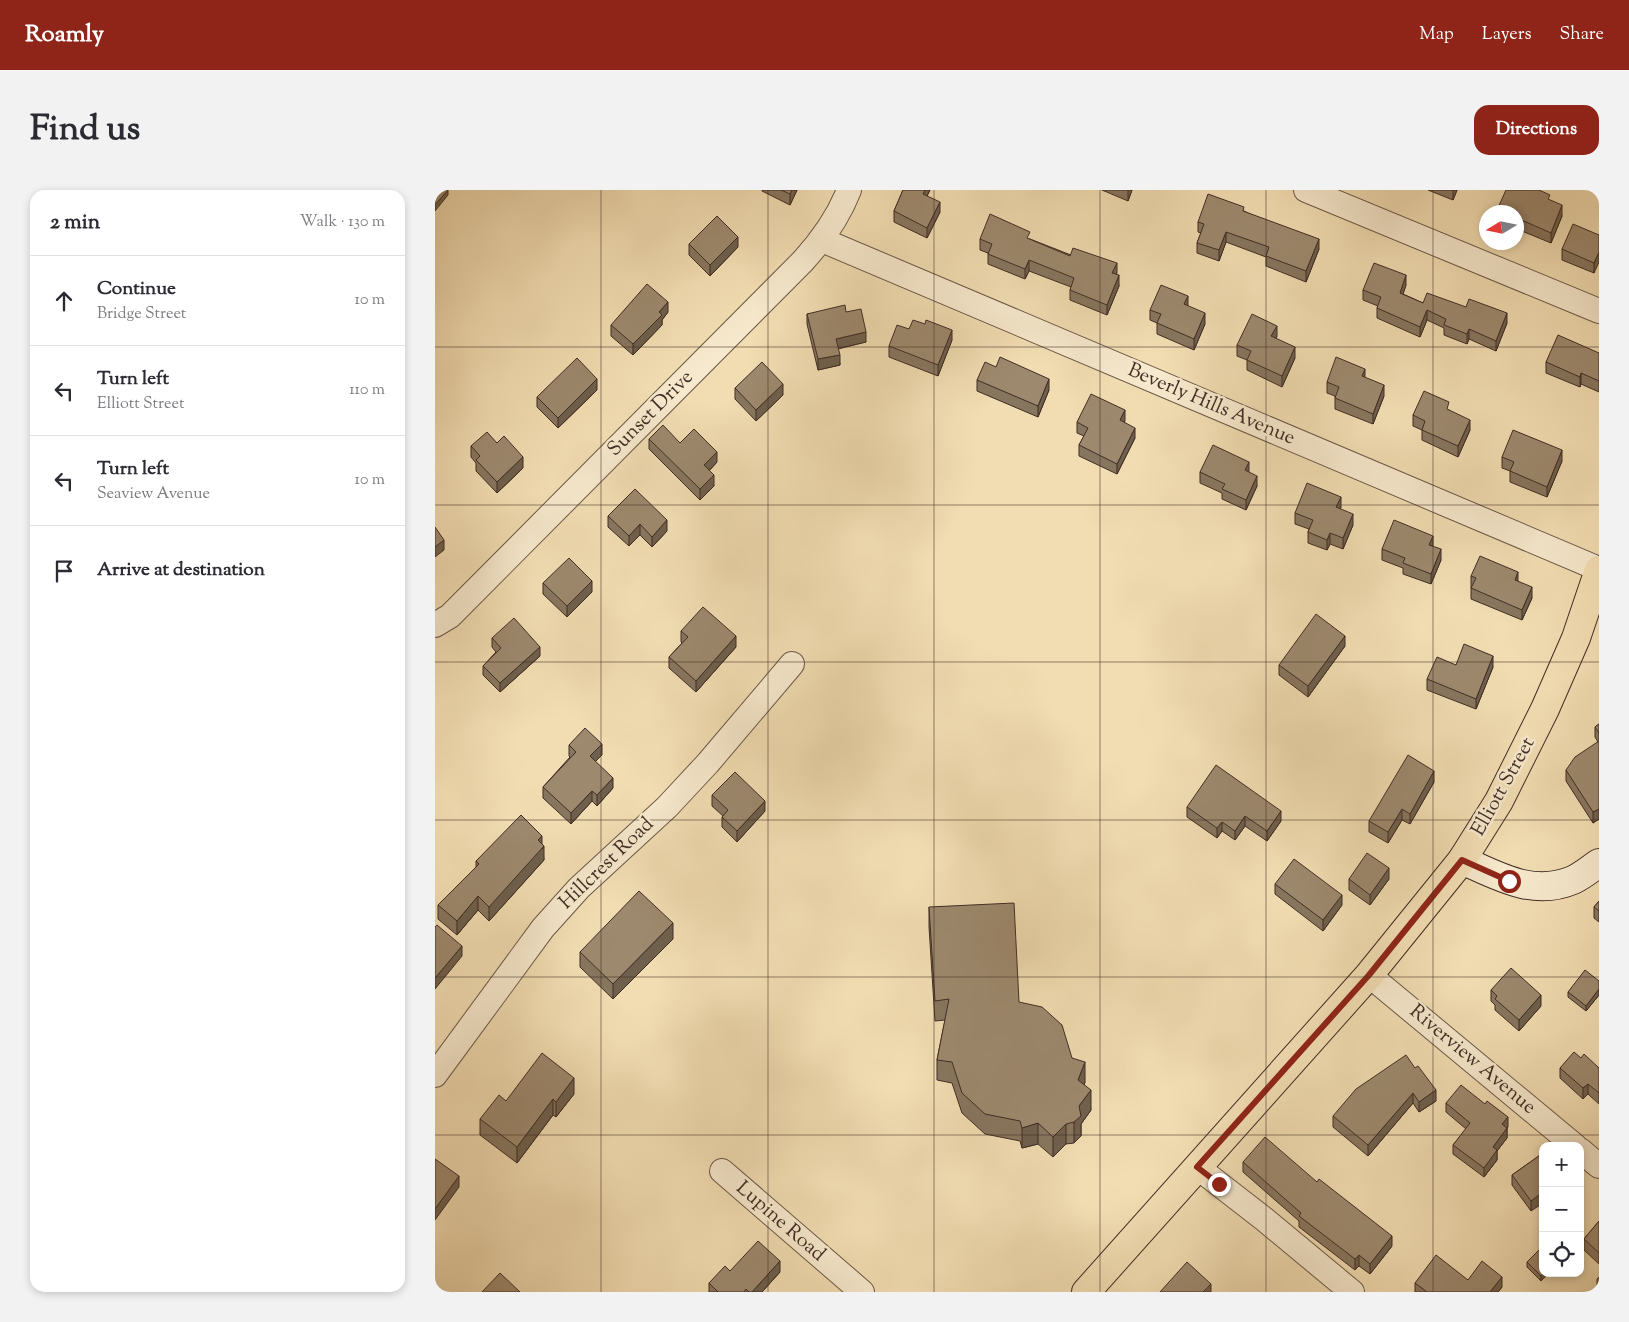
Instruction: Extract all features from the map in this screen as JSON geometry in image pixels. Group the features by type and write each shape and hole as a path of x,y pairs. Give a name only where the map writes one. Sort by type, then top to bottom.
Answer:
{"main road":[{"name":"Elliott Street","path":"1086,1292 1369,975 1462,860 1499,801 1545,710 1576,638 1599,570"},
{"path":"1462,860 1521,885 1553,886 1573,879 1599,863"}],"street":[{"name":"Sunset Drive","path":"435,625 450,616 822,240 835,220 849,190"},
{"path":"1306,190 1599,311"},
{"name":"Beverly Hills Avenue","path":"822,240 1599,570"},
{"name":"Hillcrest Road","path":"435,1075 543,928 579,888 667,806 708,763 792,664"},
{"name":"Riverview Avenue","path":"1369,975 1570,1142"},
{"path":"1584,1153 1599,1166"},
{"path":"1197,1167 1264,1219 1352,1292"},
{"name":"Lupine Road","path":"722,1171 862,1292"}],"building":[{"path":"435,190 448,190 435,205"},
{"path":"781,190 792,190 790,194"},
{"path":"903,190 925,190 923,194 940,202 927,228 894,211"},
{"path":"1506,190 1539,190 1550,195 1548,199 1562,205 1551,233 1524,221 1524,205 1499,205"},
{"path":"1208,194 1244,207 1243,211 1319,239 1306,271 1266,256 1269,247 1226,232 1219,250 1197,243 1204,224 1198,222"},
{"path":"990,214 1030,232 1027,238 1070,256 1073,248 1117,263 1112,273 1119,275 1107,305 1070,290 1074,278 1029,260 1025,269 988,254 992,244 980,239"},
{"path":"717,216 738,237 710,265 689,244"},
{"path":"1573,224 1599,235 1599,252 1594,263 1562,249"},
{"path":"1374,263 1406,275 1400,293 1423,303 1427,293 1466,307 1469,299 1507,313 1496,341 1469,329 1467,334 1444,325 1446,319 1427,310 1420,327 1377,308 1381,297 1363,290"},
{"path":"647,284 668,302 659,312 662,315 633,344 611,325"},
{"path":"1161,285 1188,296 1184,304 1205,313 1194,339 1157,323 1161,314 1150,310"},
{"path":"845,305 846,312 861,309 866,332 836,339 840,355 818,359 807,314"},
{"path":"1252,314 1277,326 1271,336 1295,347 1282,376 1247,360 1251,351 1237,345"},
{"path":"913,320 925,324 926,320 952,330 938,365 889,346 897,325 909,329"},
{"path":"1558,335 1599,353 1599,381 1581,373 1580,377 1546,362"},
{"path":"1000,357 1049,379 1038,406 977,380 985,362 996,367"},
{"path":"1336,357 1365,369 1362,376 1384,385 1373,414 1335,398 1339,387 1327,382"},
{"path":"577,358 597,379 558,418 537,397"},
{"path":"762,362 783,384 756,410 735,388"},
{"path":"1424,391 1449,402 1447,409 1470,420 1458,446 1422,430 1425,421 1413,415"},
{"path":"1091,394 1125,410 1120,420 1135,428 1117,464 1079,445 1088,428 1077,422"},
{"path":"663,425 680,443 694,429 717,452 704,465 714,475 700,489 649,439"},
{"path":"1513,430 1562,450 1547,487 1510,471 1514,462 1502,457"},
{"path":"487,432 497,443 504,436 523,457 497,482 476,460 480,456 471,446"},
{"path":"1213,445 1249,462 1245,470 1257,476 1246,500 1222,489 1225,484 1200,472"},
{"path":"1307,483 1341,497 1336,507 1353,514 1343,538 1330,533 1327,540 1308,532 1313,520 1295,513"},
{"path":"635,489 667,520 652,537 640,524 629,536 608,516"},
{"path":"1394,520 1433,536 1429,545 1441,549 1431,574 1403,563 1405,558 1382,549"},
{"path":"435,527 444,540 435,547"},
{"path":"1480,556 1518,572 1515,580 1532,587 1522,610 1471,588 1476,578 1471,576"},
{"path":"569,558 592,581 567,606 543,583"},
{"path":"703,607 736,636 696,681 669,657 688,637 681,631"},
{"path":"1316,614 1345,636 1308,686 1279,665"},
{"path":"514,618 540,647 500,683 483,666 501,648 492,638"},
{"path":"1464,644 1493,656 1476,699 1427,679 1437,657 1456,665"},
{"path":"1599,724 1599,733 1595,727"},
{"path":"585,728 602,744 590,756 613,778 597,795 592,791 571,813 543,787 576,752 569,745"},
{"path":"1599,741 1599,809 1593,812 1566,770 1575,757"},
{"path":"1408,755 1434,771 1410,814 1402,809 1388,832 1369,821"},
{"path":"1216,765 1281,811 1267,831 1245,816 1235,831 1222,822 1217,828 1187,807"},
{"path":"735,772 765,801 737,831 722,817 728,810 712,795"},
{"path":"521,815 542,836 538,840 544,846 489,907 478,896 457,921 438,905 479,864 476,861"},
{"path":"1367,853 1389,868 1370,895 1349,879"},
{"path":"1294,859 1342,895 1323,920 1275,884"},
{"path":"639,891 673,923 613,984 580,952"},
{"path":"1599,901 1599,911 1594,907"},
{"path":"1014,903 1019,1002 1042,1007 1062,1025 1072,1058 1085,1062 1078,1080 1091,1090 1079,1106 1081,1116 1074,1122 1066,1124 1053,1137 1038,1123 1022,1128 1020,1121 985,1114 962,1093 952,1062 937,1060 949,999 935,1001 929,907"},
{"path":"437,925 462,946 435,978 435,927"},
{"path":"1511,968 1541,995 1519,1020 1495,999 1497,996 1491,990"},
{"path":"1585,970 1599,981 1599,989 1586,1006 1568,992"},
{"path":"1574,1052 1581,1058 1584,1054 1599,1068 1599,1093 1588,1084 1583,1088 1560,1068"},
{"path":"542,1053 574,1078 556,1102 553,1099 517,1147 480,1119 499,1095 506,1101"},
{"path":"1406,1055 1415,1068 1418,1066 1436,1090 1419,1102 1413,1093 1368,1145 1333,1116 1356,1089"},
{"path":"1461,1085 1485,1104 1487,1101 1508,1117 1502,1124 1507,1128 1493,1147 1497,1150 1484,1168 1453,1145 1470,1123 1446,1103"},
{"path":"1265,1137 1317,1182 1319,1179 1392,1236 1370,1264 1359,1255 1355,1259 1299,1216 1301,1213 1243,1162"},
{"path":"1539,1156 1539,1195 1531,1201 1512,1175"},
{"path":"435,1159 459,1176 435,1209"},
{"path":"1599,1221 1599,1253 1584,1239"},
{"path":"758,1241 780,1261 752,1292 746,1289 744,1292 718,1292 709,1283 725,1266 730,1271"},
{"path":"1539,1250 1539,1274 1527,1262"},
{"path":"1436,1255 1468,1280 1482,1261 1502,1277 1490,1292 1427,1292 1415,1283"},
{"path":"1187,1262 1211,1284 1203,1292 1160,1292"},
{"path":"500,1273 520,1292 482,1292"}],"route":[{"path":"1219,1184 1197,1167 1369,975 1462,860 1509,881"}]}
